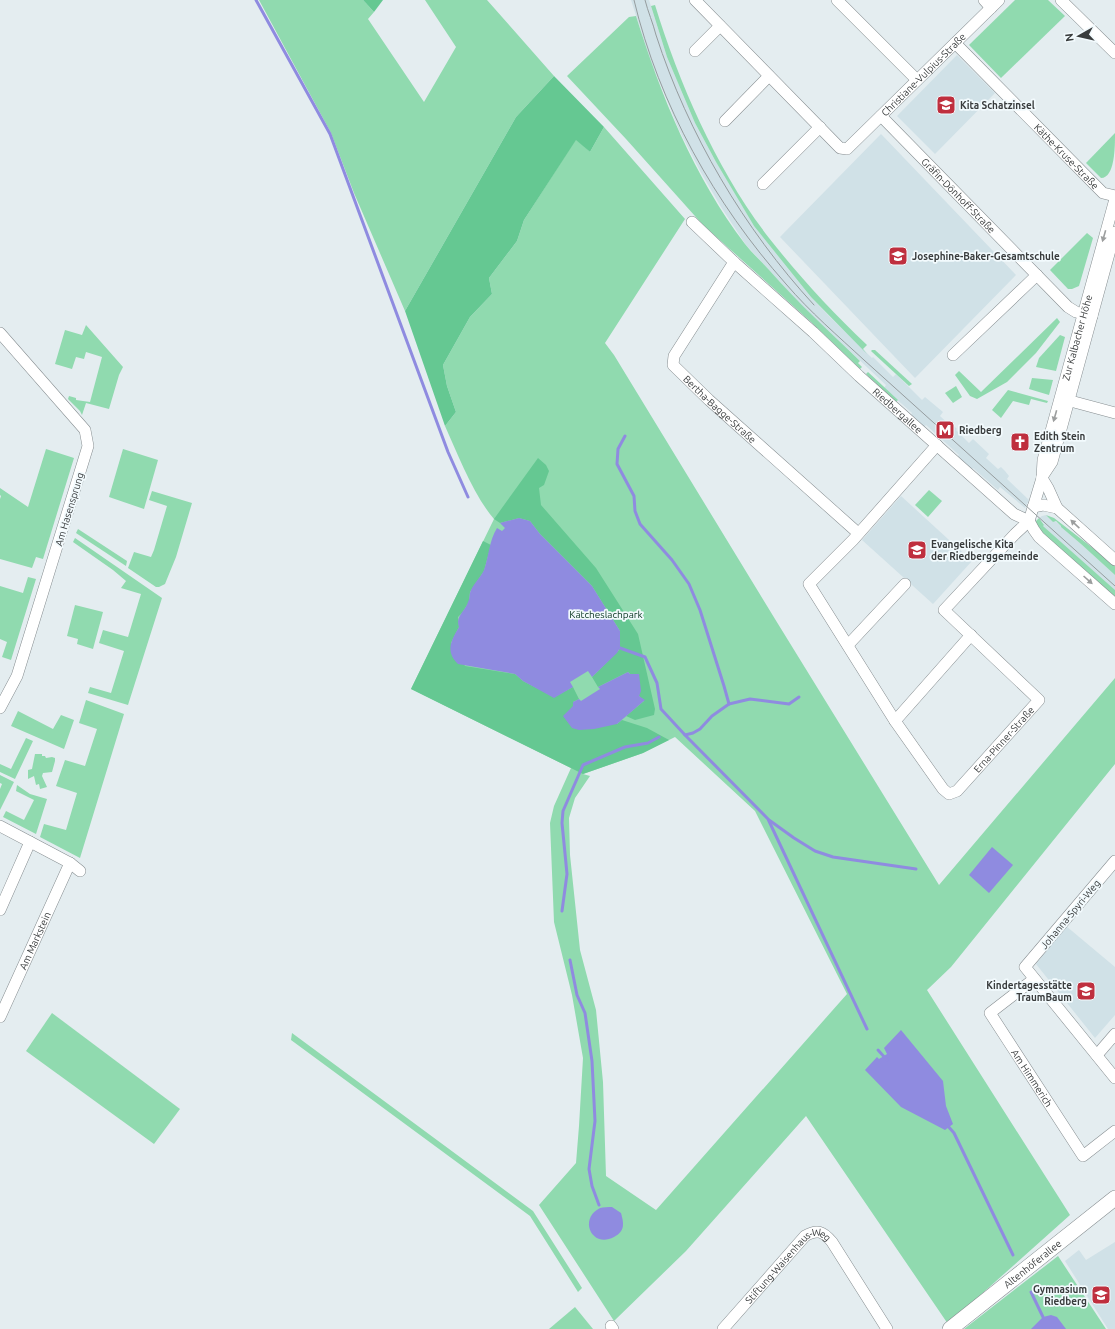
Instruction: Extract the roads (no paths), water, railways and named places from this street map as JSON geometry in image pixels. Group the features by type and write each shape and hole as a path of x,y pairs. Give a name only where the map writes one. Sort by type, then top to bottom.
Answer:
{"street":[{"path":"695,0 820,127 763,184"},
{"path":"837,0 917,80"},
{"path":"1061,0 1115,53"},
{"name":"Christiane-Vulpius-Straße","path":"820,127 840,148 847,149 955,43 991,2"},
{"path":"694,51 720,26"},
{"name":"Käthe-Kruse-Straße","path":"955,43 1103,193 1115,197"},
{"path":"725,121 769,76"},
{"name":"Gräfin-Dönhoff-Straße","path":"881,116 1068,307 1076,312 1087,315"},
{"name":"Zur Kalbacher Höhe","path":"1030,521 1042,478 1052,462 1065,400 1115,197"},
{"name":"Riedbergallee","path":"692,222 936,445 1014,514 1030,521"},
{"name":"Zur Kalbacher Höhe","path":"1087,315 1115,232"},
{"name":"Bertha-Bagge-Straße","path":"734,262 674,356 673,365 709,400 858,533"},
{"path":"953,355 1037,275"},
{"name":"Am Hasensprung","path":"0,333 85,430 88,446 17,676 0,708"},
{"path":"1065,400 1115,413"},
{"name":"Erna-Pinner-Straße","path":"936,445 853,540 809,584 895,721 943,789 949,794 957,791 1039,700 944,610 1015,534 1030,521"},
{"path":"1042,478 1057,508 1115,560"},
{"path":"1033,507 1043,504 1057,508"},
{"path":"1030,521 1039,537 1115,604"},
{"path":"848,645 905,584"},
{"path":"895,721 971,635"},
{"path":"0,826 70,863 80,872"},
{"path":"0,910 30,842"},
{"name":"Johanna-Spyri-Weg","path":"1034,979 1025,967 1115,861"},
{"name":"Am Markstein","path":"0,1017 70,863"},
{"path":"1034,979 1115,1078"},
{"name":"Am Himmerich","path":"1034,979 990,1013 1083,1156 1115,1130"},
{"path":"1097,1055 1115,1034"},
{"name":"Altenhöferallee","path":"953,1328 1115,1198"},
{"name":"Stiftung-Waisenhaus-Weg","path":"723,1329 805,1236 812,1232 819,1232 826,1234 832,1242 887,1329"}],"waterway":[{"path":"256,0 330,134 448,452 468,497"},
{"path":"625,436 618,449 617,464 634,496 635,511 640,524 672,560 689,584 700,610 729,704"},
{"path":"620,648 645,657 657,683 661,709 768,819 867,1029"},
{"path":"685,735 700,729 712,716 729,704 750,699 789,704 799,697"},
{"path":"562,911 567,874 562,823 563,811 583,765 625,747 648,743 659,737"},
{"path":"769,820 815,851 833,857 916,869"},
{"path":"570,960 577,995 585,1013 592,1061 595,1121 589,1169 592,1186 599,1205"},
{"path":"878,1050 887,1060"},
{"path":"947,1125 954,1133 1013,1255"},
{"path":"1031,1292 1043,1317"}],"tram line":[{"path":"634,0 658,77 674,115 713,187 760,253 795,294 824,324 1115,586"},
{"path":"645,0 669,72 684,108 721,179 764,245 788,276 814,305"}],"place":[{"name":"Kita Schatzinsel","path":"946,105"},
{"name":"Josephine-Baker-Gesamtschule","path":"898,256"},
{"name":"Riedberg","path":"945,430"},
{"name":"Edith Stein Zentrum","path":"1020,442"},
{"name":"Evangelische Kita der Riedberggemeinde","path":"917,550"},
{"name":"Kindertagesstätte TraumBaum","path":"1086,991"},
{"name":"Gymnasium Riedberg","path":"1101,1295"}],"park label":[{"name":"Kätcheslachpark","path":"606,614"}]}
